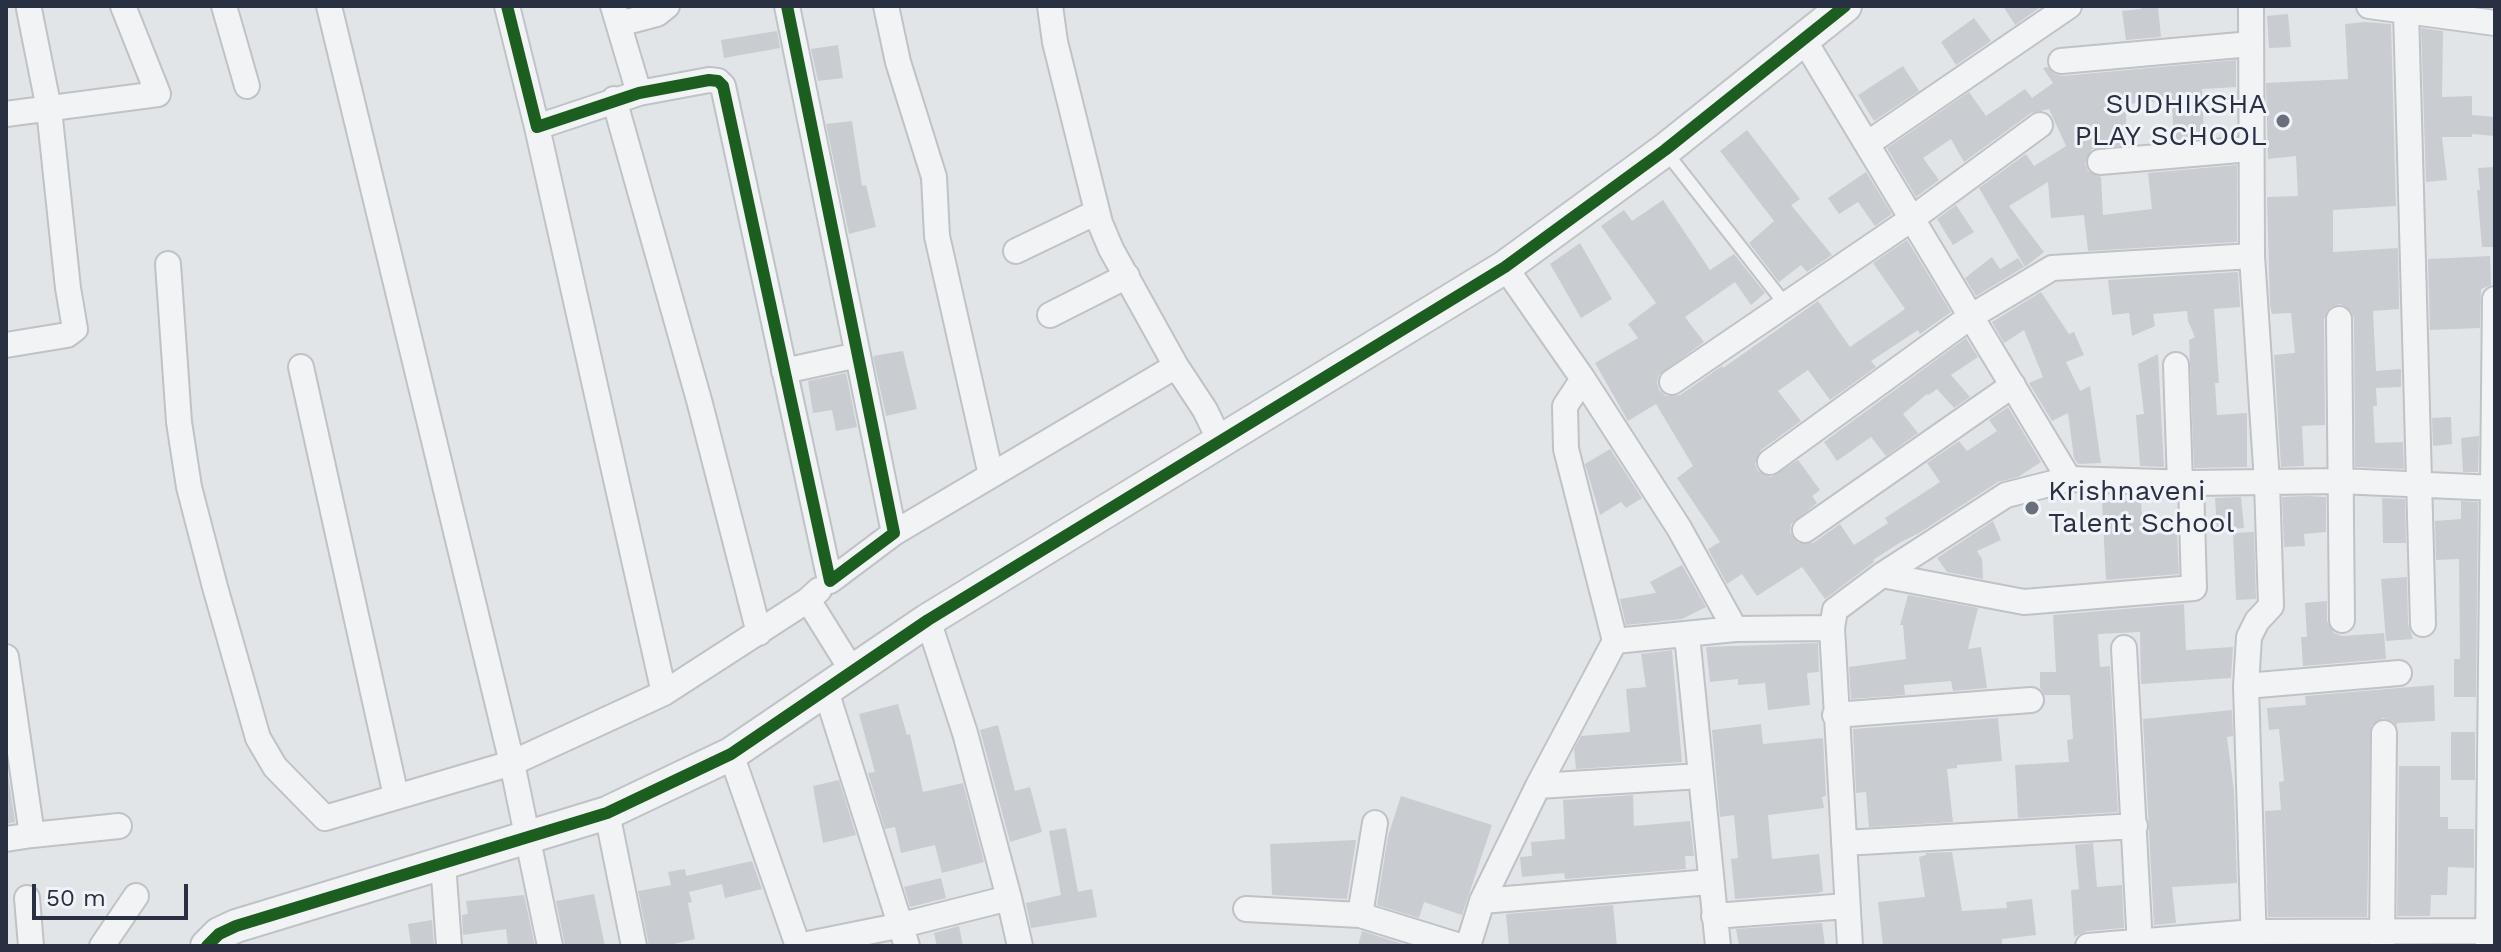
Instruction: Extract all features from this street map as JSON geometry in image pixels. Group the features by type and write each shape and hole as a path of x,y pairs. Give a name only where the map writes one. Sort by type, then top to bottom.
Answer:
{"street":[{"path":"6,114 158,94 123,6"},
{"path":"224,6 247,86"},
{"path":"329,6 513,770 550,946"},
{"path":"507,6 664,693"},
{"path":"639,93 616,15 657,14 667,6"},
{"path":"787,6 894,533"},
{"path":"886,6 898,62 934,177 937,236 991,475"},
{"path":"1050,6 1055,42 1097,212 1111,249 1220,441"},
{"path":"207,946 219,934 236,926 443,863 525,824 607,813 731,754 928,620 1505,267 1665,150 1845,6"},
{"path":"1867,144 2069,6"},
{"path":"2251,6 2252,256 2267,482 2271,606 2257,621 2249,637 2246,686 2253,939"},
{"path":"2369,6 2422,10 2495,23"},
{"path":"6,345 67,335 75,329 49,109 29,9"},
{"path":"2422,10 2418,485 2423,624"},
{"path":"1804,40 2069,479"},
{"path":"2061,61 2251,44"},
{"path":"537,127 639,93 709,80 718,81 723,86 830,581"},
{"path":"614,99 699,400 759,633"},
{"path":"1672,382 1913,218 2040,125"},
{"path":"2100,162 2250,149"},
{"path":"1016,251 1097,212"},
{"path":"1770,462 1970,317 2052,268 2252,256"},
{"path":"168,264 179,422 189,487 258,738 275,767 325,818 396,796 513,770 664,693 759,633 812,608 830,581 894,533 991,475 1181,371"},
{"path":"1505,267 1583,379 1679,528 1735,629"},
{"path":"1050,315 1127,276"},
{"path":"2088,946 2253,939 2382,940 2490,936 2495,299"},
{"path":"2339,319 2342,620"},
{"path":"784,371 858,355"},
{"path":"1882,575 2024,602 2194,588 2176,365"},
{"path":"301,367 396,796"},
{"path":"1468,946 1482,901 1538,786 1615,641 1566,449 1565,406 1583,379"},
{"path":"1805,530 2013,385"},
{"path":"1850,946 1832,628 1835,610 1882,575 2006,495 2069,479 2186,483 2340,481 2494,488"},
{"path":"812,608 853,672"},
{"path":"928,620 965,733 1020,946"},
{"path":"1615,641 1735,629 1832,628"},
{"path":"1687,635 1718,946"},
{"path":"2124,648 2140,943"},
{"path":"6,657 32,835"},
{"path":"2246,686 2399,673"},
{"path":"826,691 904,936"},
{"path":"1835,715 2031,700"},
{"path":"2382,940 2384,733"},
{"path":"731,754 798,946 904,936 1009,898"},
{"path":"1538,786 1701,776"},
{"path":"607,813 634,946"},
{"path":"1360,915 1375,823"},
{"path":"6,839 119,826"},
{"path":"1844,843 2135,826"},
{"path":"443,863 449,946"},
{"path":"1482,901 1710,882"},
{"path":"102,946 136,896"},
{"path":"27,898 31,946"},
{"path":"1714,916 1847,906"},
{"path":"1246,909 1360,915 1460,946"}],"lane":[{"path":"1665,150 1785,304"}],"building":[{"path":"2003,6 2042,6 2015,25"},
{"path":"2141,6 2158,6 2161,37 2126,40 2122,11 2141,9"},
{"path":"2288,14 2291,47 2269,48 2267,16"},
{"path":"1974,18 1991,41 1956,65 1941,42"},
{"path":"2345,24 2391,24 2396,206 2333,210 2333,252 2398,248 2399,309 2373,311 2376,371 2401,369 2401,387 2376,388 2377,406 2373,406 2375,443 2403,442 2404,469 2355,467 2354,319 2351,311 2340,304 2331,307 2324,319 2325,425 2302,426 2304,466 2281,467 2274,355 2295,353 2291,313 2272,314 2270,305 2267,197 2298,196 2296,156 2268,159 2266,83 2348,79"},
{"path":"2421,28 2443,31 2442,97 2472,96 2472,115 2495,117 2495,136 2472,134 2472,137 2442,137 2447,180 2426,182"},
{"path":"777,31 780,48 724,58 721,40"},
{"path":"838,45 843,78 818,81 811,49"},
{"path":"2236,60 2236,87 2202,89 2204,138 2174,141 2172,106 2161,106 2161,101 2126,104 2126,145 2092,149 2085,163 2088,171 2101,177 2103,215 2152,209 2148,173 2237,165 2237,242 2088,251 2084,215 2051,218 2048,182 2009,206 2044,252 2025,267 1979,188 2026,154 2034,166 2066,146 2049,109 2031,113 1964,162 1951,139 1923,158 1939,180 1916,197 1887,148 1969,92 1986,116 2025,89 2032,98 2053,83 2043,68 2048,67 2054,74 2062,76"},
{"path":"1903,66 1919,91 1874,121 1858,95"},
{"path":"852,121 862,186 866,185 876,227 849,234 826,124"},
{"path":"1747,130 1800,199 1791,205 1832,255 1807,272 1801,265 1779,282 1749,243 1774,221 1720,151"},
{"path":"2495,167 2495,247 2482,247 2478,168"},
{"path":"1866,172 1892,214 1875,226 1858,202 1839,214 1828,198"},
{"path":"1663,200 1710,270 1734,254 1765,293 1751,305 1735,282 1685,317 1704,342 1659,375 1659,390 1666,396 1680,395 1818,301 1850,347 1905,309 1873,263 1907,240 1951,312 1920,334 1918,330 1871,361 1876,367 1830,400 1808,370 1778,391 1801,421 1761,450 1755,464 1758,471 1771,477 1798,460 1820,490 1812,496 1817,503 1791,524 1790,532 1798,543 1813,543 1840,524 1854,545 1888,523 1885,518 1940,482 1927,463 1959,441 1967,451 1997,431 1989,420 2008,407 2041,462 2018,477 1998,482 1901,542 1825,599 1802,567 1757,596 1742,574 1727,584 1708,549 1720,542 1677,478 1693,466 1656,404 1628,421 1595,363 1638,338 1628,324 1656,303 1601,226 1624,210 1632,221"},
{"path":"1956,205 1974,232 1953,245 1937,219"},
{"path":"1580,243 1612,299 1581,318 1550,264"},
{"path":"2490,256 2491,285 2481,289 2480,328 2430,330 2428,259"},
{"path":"1992,257 2000,269 2018,258 2024,267 1976,296 1965,278"},
{"path":"2238,272 2240,307 2214,309 2219,383 2215,383 2217,415 2247,413 2247,467 2194,468 2189,340 2195,337 2187,311 2153,314 2155,326 2132,336 2129,313 2112,315 2108,280"},
{"path":"2041,292 2069,334 2074,332 2084,355 2066,362 2080,391 2090,386 2101,463 2078,464 2074,458 2068,413 2052,421 2029,383 2043,377 2024,330 2004,343 1992,322"},
{"path":"1966,338 1978,357 1951,375 1970,397 1954,408 1937,389 1903,414 1918,433 1886,456 1871,437 1837,461 1824,442"},
{"path":"903,351 917,409 886,416 873,356"},
{"path":"2158,354 2164,467 2140,466 2136,415 2144,414 2138,364"},
{"path":"846,373 857,427 836,431 832,410 813,413 808,381"},
{"path":"2451,417 2452,444 2433,446 2432,418"},
{"path":"2479,436 2478,472 2463,472 2461,438"},
{"path":"1610,449 1642,498 1626,508 1621,502 1600,515 1585,464"},
{"path":"2241,497 2244,528 2217,530 2215,498"},
{"path":"2282,497 2326,497 2326,532 2304,534 2305,546 2284,547"},
{"path":"2382,498 2405,499 2406,543 2383,543"},
{"path":"2141,500 2143,534 2177,533 2179,574 2106,580 2102,502"},
{"path":"2461,501 2478,502 2476,697 2454,697 2454,659 2460,659 2459,559 2436,560 2435,521 2461,519"},
{"path":"1993,521 2001,540 1977,551 1982,559 1983,579 1947,572 1937,558"},
{"path":"2254,532 2256,599 2236,600 2233,533"},
{"path":"1682,565 1706,607 1682,619 1626,625 1620,599 1656,593 1650,582"},
{"path":"2407,577 2408,624 2413,639 2386,641 2381,579"},
{"path":"1908,595 1978,608 1968,649 1981,647 1987,688 1953,691 1951,681 1904,685 1905,695 1851,699 1849,667 1906,659 1903,625 1900,625"},
{"path":"2327,601 2327,621 2334,633 2342,636 2384,633 2386,659 2303,666 2301,637 2307,637 2305,603"},
{"path":"2184,604 2186,650 2233,647 2231,678 2141,684 2140,632 2098,634 2100,667 2110,666 2118,812 2018,818 2015,765 2069,762 2067,740 2073,739 2070,695 2045,695 2040,688 2040,672 2056,672 2053,615"},
{"path":"1818,643 1819,672 1807,673 1810,705 1768,710 1765,683 1738,685 1738,679 1710,682 1706,647"},
{"path":"1672,650 1682,762 1576,769 1574,749 1581,736 1630,732 1626,689 1646,687 1641,654"},
{"path":"2434,685 2435,721 2397,723 2397,726 2383,718 2371,726 2367,917 2268,917 2265,811 2281,810 2279,782 2284,781 2279,729 2269,730 2267,708 2306,705 2305,696"},
{"path":"898,704 907,735 910,734 923,792 963,783 984,862 942,873 935,845 901,853 895,827 885,829 868,773 875,772 859,714"},
{"path":"2232,710 2233,736 2227,737 2234,791 2237,883 2172,887 2176,923 2154,925 2143,719"},
{"path":"1998,718 2002,761 1957,765 1957,768 1947,769 1953,822 1869,827 1866,792 1856,793 1853,729"},
{"path":"1761,724 1763,744 1823,738 1824,808 1768,815 1772,859 1819,854 1823,891 1818,893 1735,899 1731,859 1738,858 1734,815 1720,817 1712,730"},
{"path":"998,725 1015,791 1030,787 1042,832 1010,842 980,730"},
{"path":"2451,732 2475,732 2475,780 2451,780"},
{"path":"6,761 15,822 6,824"},
{"path":"2399,766 2440,766 2440,817 2448,817 2448,829 2474,829 2474,868 2448,867 2447,895 2431,895 2430,916 2397,916"},
{"path":"839,780 856,835 823,843 813,786"},
{"path":"1633,795 1634,826 1690,821 1694,856 1685,856 1686,869 1565,879 1564,873 1522,877 1520,857 1532,856 1531,842 1565,839 1563,800"},
{"path":"1401,796 1492,825 1462,915 1424,902 1419,918 1377,905 1388,836"},
{"path":"1066,828 1078,892 1092,889 1097,917 1031,928 1026,903 1061,895 1049,831"},
{"path":"1356,840 1347,899 1272,895 1270,844"},
{"path":"2093,843 2097,887 2122,885 2124,928 2087,931 2074,937 2071,890 2079,889 2075,845"},
{"path":"1952,852 1962,911 2007,908 2006,902 2032,899 2036,935 2002,939 2002,946 1883,946 1878,902 1925,897 1919,857 1926,853"},
{"path":"752,861 762,889 725,898 722,884 689,892 695,939 665,946 649,946 638,891 671,885 668,872 685,869 686,876"},
{"path":"941,878 946,898 910,907 904,887"},
{"path":"594,894 605,946 565,946 556,901"},
{"path":"524,895 535,946 508,946 506,929 463,935 462,915 468,914 466,901"},
{"path":"1613,905 1617,946 1509,946 1506,914"},
{"path":"432,920 434,946 411,946 408,924"},
{"path":"1822,923 1825,946 1739,946 1736,929"},
{"path":"959,926 963,946 937,946 934,933"},
{"path":"1362,931 1409,946 1358,946"}],"cycle path":[{"path":"507,6 537,127 639,93 709,80 718,81 723,86 830,581 894,533 787,6"},
{"path":"207,946 219,934 236,926 607,813 731,754 928,620 1505,267 1665,150 1845,6"}],"place":[{"name":"SUDHIKSHA PLAY SCHOOL","path":"2283,121"},
{"name":"Krishnaveni Talent School","path":"2032,508"}]}
